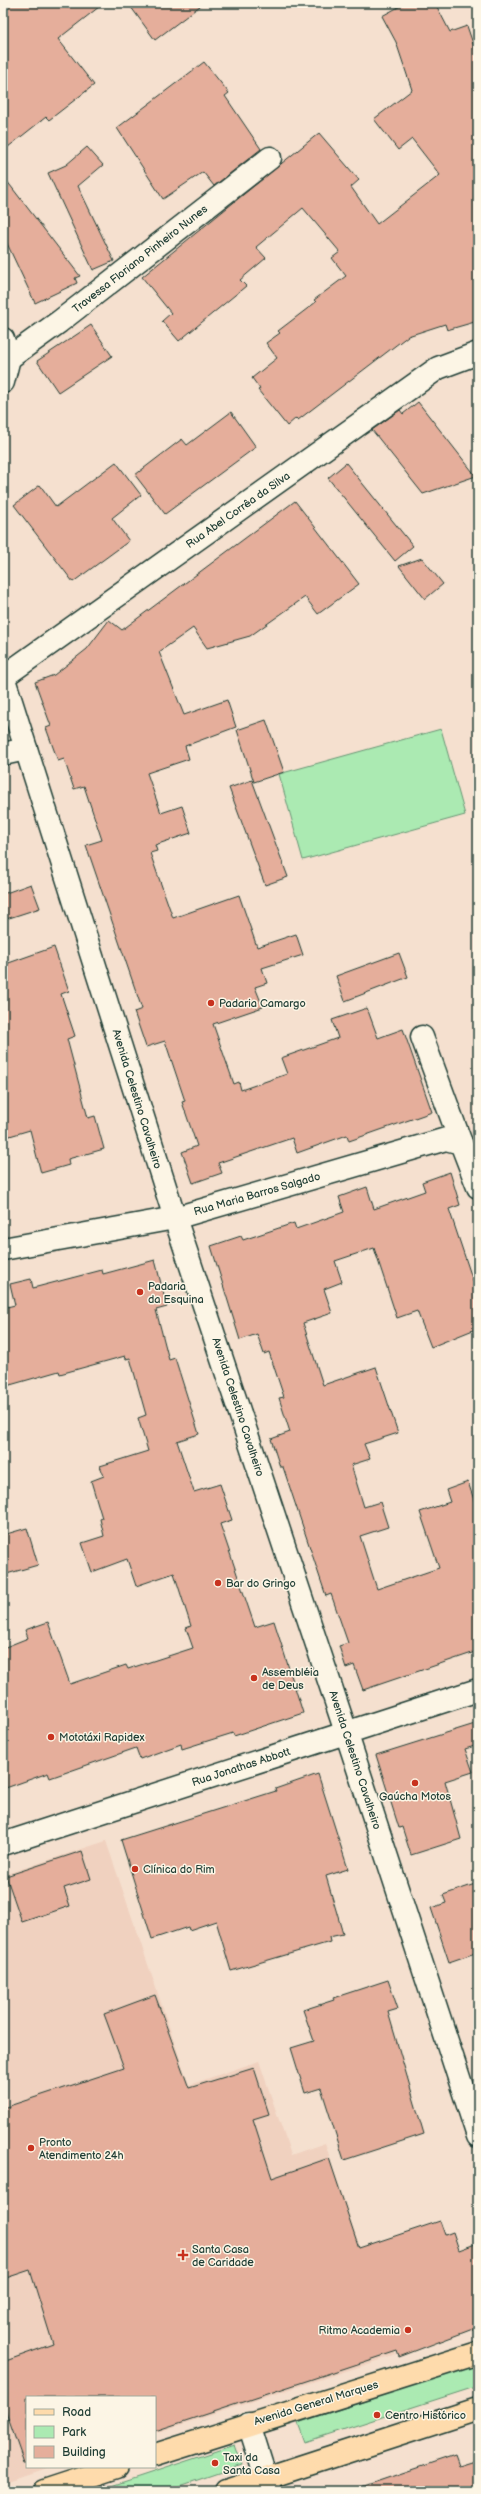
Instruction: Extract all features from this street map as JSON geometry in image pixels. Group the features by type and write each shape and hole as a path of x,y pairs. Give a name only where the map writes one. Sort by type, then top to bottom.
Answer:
{"main road":[{"name":"Avenida General Marques","path":"156,2455 249,2424 478,2353"},
{"path":"226,2491 268,2484 478,2409"},
{"path":"44,2491 114,2468"}],"street":[{"name":"Travessa Floriano Pinheiro Nunes","path":"6,348 59,322 270,158"},
{"path":"3,382 6,348"},
{"name":"Rua Abel Corrêa da Silva","path":"3,676 438,368 478,353"},
{"name":"Avenida Celestino Cavalheiro","path":"3,676 174,1218 346,1732 478,2136"},
{"path":"3,754 26,748"},
{"path":"422,1037 478,1187"},
{"name":"Rua Maria Barros Salgado","path":"3,1249 174,1218 446,1139 461,1143"},
{"name":"Rua Jonathas Abbott","path":"3,1844 478,1690"},
{"path":"249,2424 268,2484"}],"shaded area":[{"name":"Santa Casa de Caridade","path":"106,1841 189,2085 259,2061 291,2155 325,2143 396,2355 156,2433 156,2396 26,2396 26,2468 48,2468 3,2483 3,1875"}],"green space":[{"path":"441,729 465,815 303,860 279,774"},
{"path":"478,2364 478,2386 305,2442 298,2423"},
{"path":"235,2445 242,2465 165,2491 96,2491"}],"building":[{"path":"10,3 104,3 58,39 94,85 49,120 46,117 3,151 3,9"},
{"path":"128,3 204,3 155,40"},
{"path":"406,3 435,3 450,32 467,26 478,58 478,321 447,330 445,324 408,336 298,420 296,418 287,426 258,390 260,389 252,378 277,358 266,343 280,333 278,331 316,302 314,300 346,276 332,258 340,252 303,208 256,247 266,258 240,280 246,286 179,341 162,321 171,313 142,277 319,133 359,180 351,187 377,224 440,175 412,139 398,150 374,119 412,90 396,42 382,16"},
{"path":"204,62 229,93 225,96 261,149 214,186 203,172 163,199 117,128"},
{"path":"87,147 103,165 78,186 114,261 93,270 48,173 66,165"},
{"path":"3,176 80,276 75,278 77,283 35,303 3,235"},
{"path":"91,325 112,356 58,392 37,361"},
{"path":"418,402 476,476 423,494 372,430 400,410 403,414"},
{"path":"231,412 256,447 165,514 135,475 182,439 187,445"},
{"path":"116,462 141,495 112,518 129,541 73,582 14,505 40,485 56,507"},
{"path":"346,463 413,546 395,561 328,478"},
{"path":"295,501 359,584 318,614 305,597 250,636 207,648 193,628 159,652 184,715 227,700 236,727 185,746 189,759 147,773 161,813 182,806 191,833 155,845 157,851 150,853 173,918 239,895 257,947 296,934 303,955 262,968 267,983 255,987 263,1007 213,1024 234,1084 239,1082 241,1090 287,1074 281,1058 338,1038 332,1020 367,1008 378,1038 403,1029 432,1112 349,1141 347,1135 297,1153 292,1138 218,1163 222,1173 193,1183 182,1152 197,1146 182,1102 185,1101 165,1041 146,1047 134,1012 142,1009 86,845 102,840 84,786 74,789 64,759 58,761 46,728 51,726 35,682 54,675 87,649 109,620 122,630"},
{"path":"422,558 443,584 425,599 399,566"},
{"path":"266,720 284,772 254,782 237,730"},
{"path":"252,780 288,877 265,885 229,788"},
{"path":"31,884 40,908 3,920 3,894"},
{"path":"54,947 69,991 61,994 75,1036 67,1039 88,1118 95,1116 104,1149 68,1159 69,1165 41,1173 30,1130 3,1138 3,965"},
{"path":"399,953 408,977 345,1001 336,976"},
{"path":"450,1172 460,1205 449,1209 478,1296 478,1328 431,1347 417,1311 397,1318 374,1248 335,1261 342,1282 324,1289 332,1313 303,1323 323,1385 376,1367 398,1433 364,1444 370,1459 351,1465 364,1507 380,1502 388,1527 360,1536 377,1589 439,1568 420,1512 450,1502 446,1490 468,1482 478,1512 478,1651 363,1690 354,1665 346,1668 339,1646 348,1643 331,1594 326,1596 283,1467 280,1467 271,1439 290,1432 279,1398 284,1397 269,1352 264,1354 257,1334 240,1340 211,1246 241,1236 243,1240 294,1223 296,1229 344,1212 339,1197 367,1187 374,1209 425,1191 422,1182"},
{"path":"155,1260 167,1307 156,1310 169,1360 175,1358 199,1434 177,1441 194,1492 220,1484 232,1520 220,1524 255,1627 274,1621 303,1713 234,1736 233,1733 182,1749 181,1744 140,1759 136,1748 50,1778 48,1773 3,1789 3,1648 28,1638 25,1630 48,1622 70,1684 126,1665 128,1669 193,1648 186,1628 191,1626 174,1573 136,1586 127,1559 92,1572 82,1543 104,1536 100,1519 102,1518 91,1481 104,1476 100,1466 148,1451 138,1418 146,1415 130,1358 126,1359 125,1356 60,1374 59,1371 3,1387 3,1308 15,1305 10,1284 31,1279 33,1288 102,1270 103,1274"},
{"path":"27,1528 38,1565 3,1575 3,1535"},
{"path":"478,1723 478,1745 465,1749 473,1772 445,1781 461,1839 411,1855 402,1827 399,1828 376,1755"},
{"path":"318,1774 348,1869 326,1876 343,1934 329,1937 330,1942 231,1971 216,1921 189,1930 188,1927 152,1939 121,1840 276,1791 275,1789"},
{"path":"82,1851 91,1879 64,1888 70,1906 22,1922 6,1876"},
{"path":"478,1883 478,1952 449,1962 431,1908 446,1903 443,1895"},
{"path":"388,1980 398,2009 388,2012 424,2134 344,2160 321,2088 305,2093 291,2048 314,2041 303,2010 334,2000 333,1998"},
{"name":"Santa Casa de Caridade","path":"155,1995 189,2088 254,2068 269,2114 253,2119 272,2178 329,2158 359,2248 440,2221 445,2235 453,2232 459,2250 478,2243 478,2327 399,2357 397,2351 156,2431 156,2396 26,2396 26,2463 24,2463 3,2404 3,2362 53,2344 30,2270 3,2279 3,2108 124,2068 104,2014"},
{"path":"455,2455 459,2466 478,2460 478,2491 361,2491 361,2487"}],"place":[{"name":"Padaria Camargo","path":"211,1003"},
{"name":"Padaria da Esquina","path":"140,1292"},
{"name":"Bar do Gringo","path":"218,1583"},
{"name":"Assembléia de Deus","path":"254,1678"},
{"name":"Mototáxi Rapidex","path":"51,1737"},
{"name":"Gaúcha Motos","path":"415,1783"},
{"name":"Clínica do Rim","path":"135,1869"},
{"name":"Pronto Atendimento 24h","path":"31,2148"},
{"name":"Santa Casa de Caridade","path":"183,2255"},
{"name":"Ritmo Academia","path":"408,2330"},
{"name":"Centro Histórico","path":"377,2415"},
{"name":"Taxi da Santa Casa","path":"215,2463"}]}
